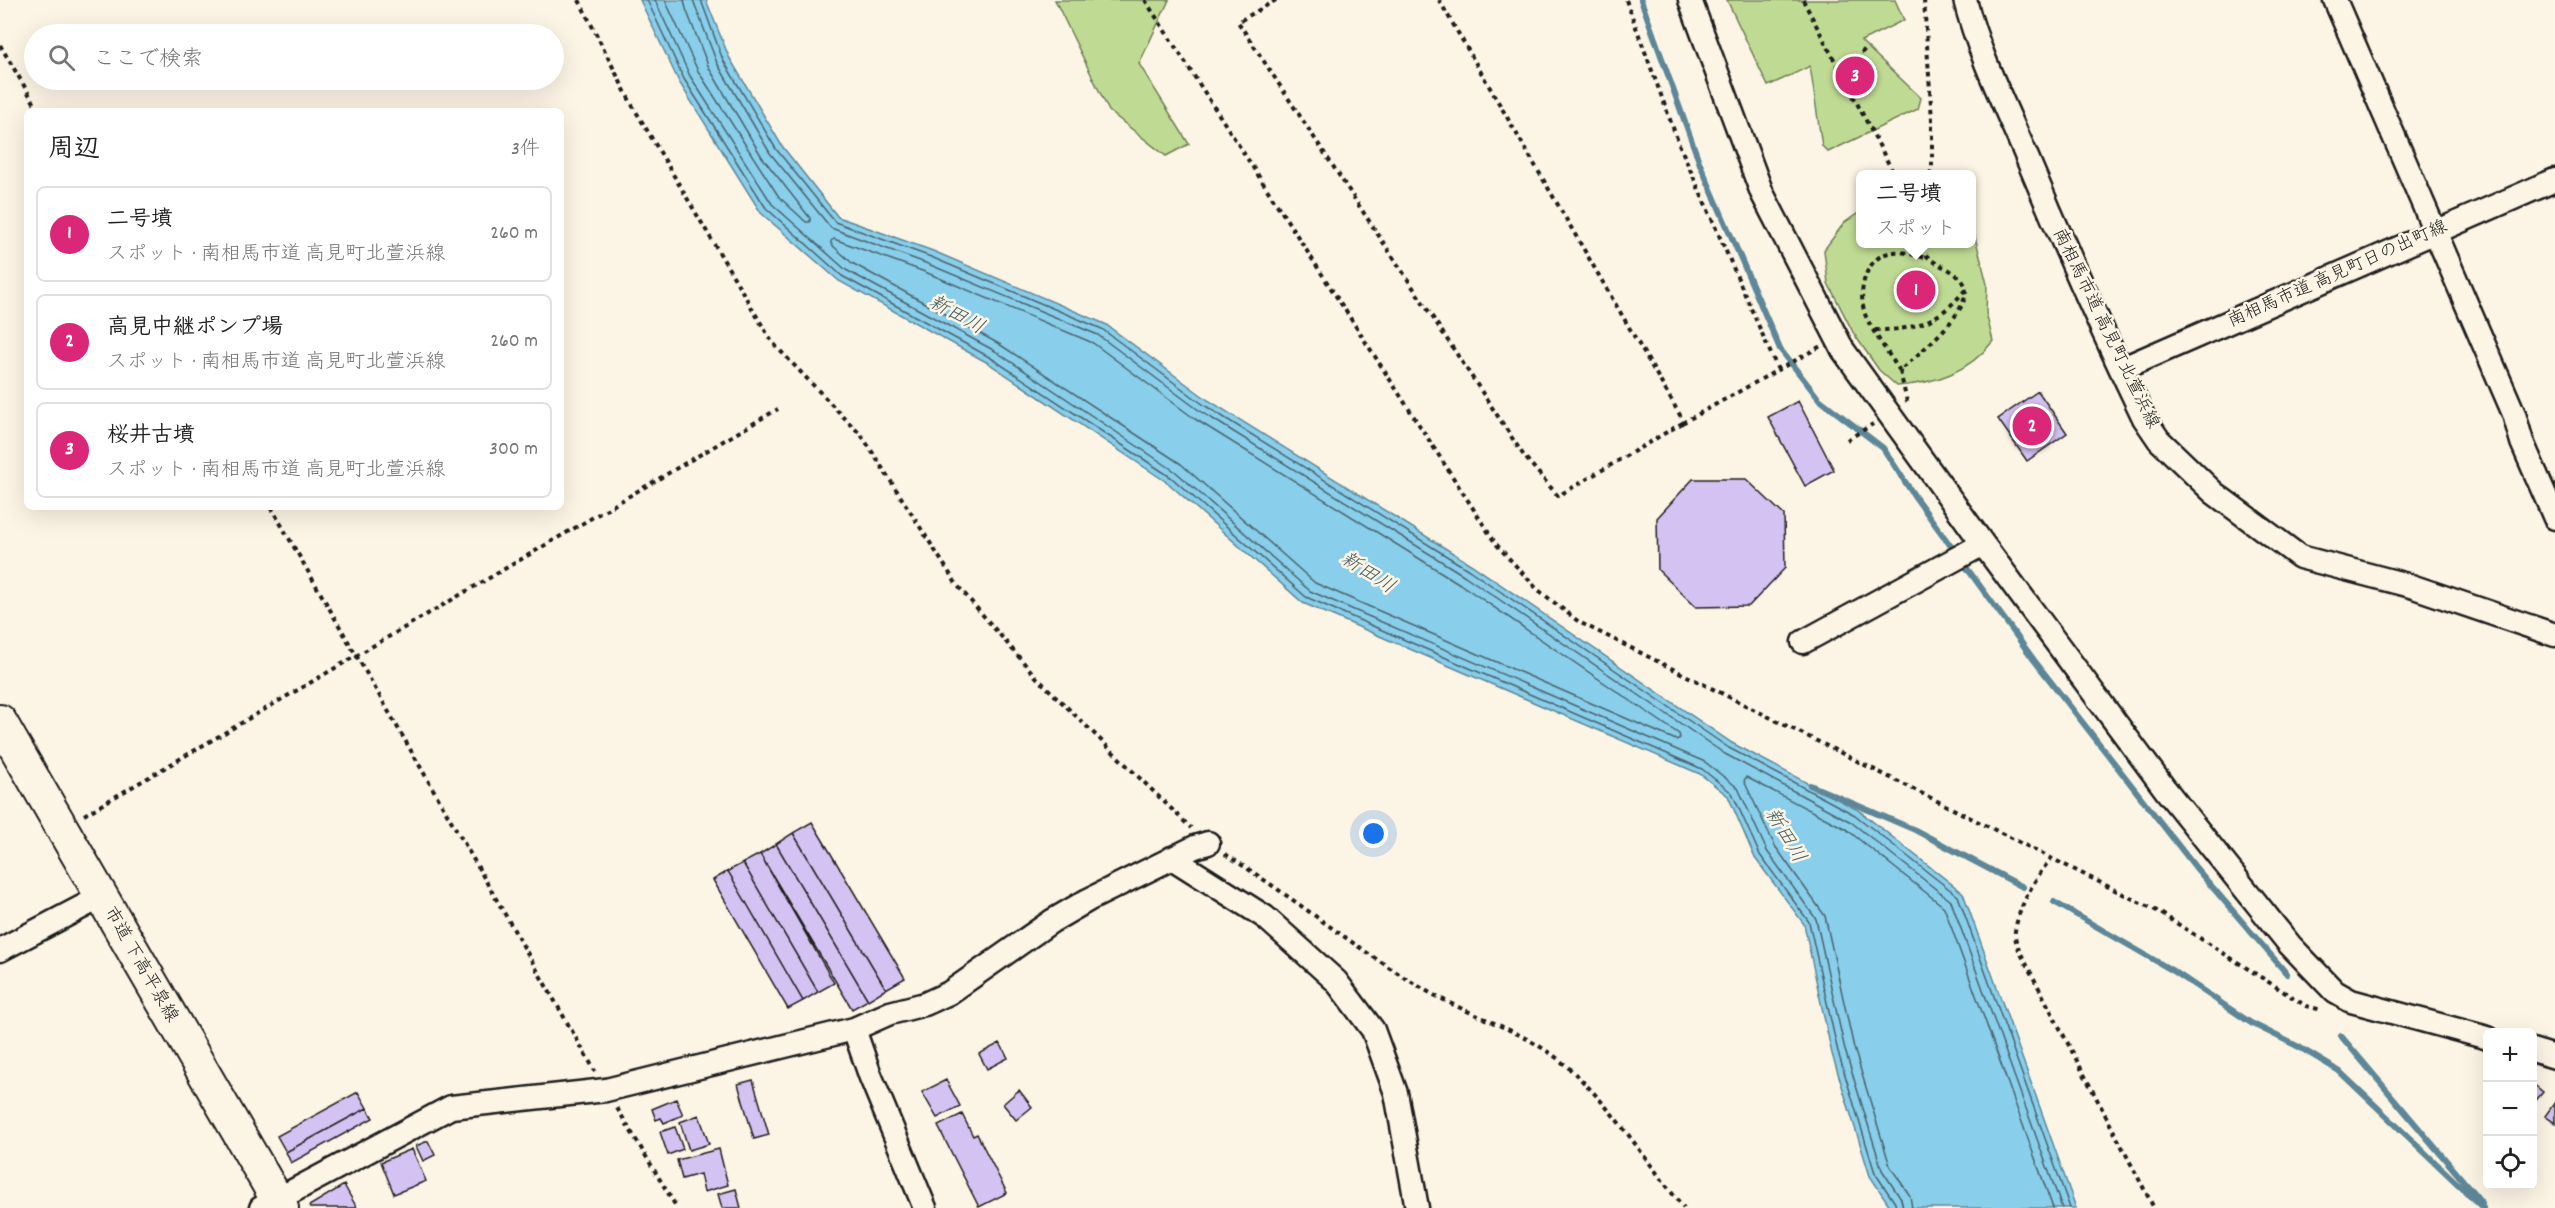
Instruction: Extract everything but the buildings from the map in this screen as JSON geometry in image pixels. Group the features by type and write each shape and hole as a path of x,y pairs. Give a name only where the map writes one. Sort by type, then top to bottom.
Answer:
{"street":[{"path":"1690,0 1762,193 1843,350 1884,417 1977,547 2165,789 2290,945 2335,992 2351,1001 2483,1037"},
{"name":"南相馬市道 高見町北萱浜線","path":"1965,0 1984,58 2052,218 2144,418 2165,446 2214,493 2300,557 2411,586 2555,635"},
{"path":"2335,0 2514,414 2522,442 2555,518"},
{"name":"南相馬市道 高見町日の出町線","path":"2121,369 2555,180"},
{"path":"1803,642 1977,547"},
{"name":"市道 下高平泉線","path":"0,721 62,827 273,1205"},
{"path":"273,1205 450,1107 606,1090 854,1029 890,1013 925,1004 949,993 1052,921 1172,858 1208,843"},
{"path":"1172,858 1265,917 1336,981 1373,1030 1396,1093 1417,1208"},
{"path":"0,950 101,897"},
{"path":"854,1029 870,1075 924,1208"},
{"path":"2537,1052 2555,1057"}],"path":[{"path":"579,0 631,103 772,342 862,436 957,585 1036,678 1208,843 1425,990 1513,1031 1557,1058 1617,1118 1645,1160 1684,1208"},
{"path":"1145,0 1496,544 1537,589 1579,622 2159,912 2306,1006 2330,1011 2351,1001"},
{"path":"1276,0 1238,22 1524,456 1558,496 1817,348"},
{"path":"1439,0 1684,422"},
{"path":"1626,0 1679,144 1778,370"},
{"path":"1803,0 1892,170"},
{"path":"1924,0 1932,120 1931,170"},
{"path":"0,45 24,86"},
{"path":"1849,66 1867,47"},
{"path":"27,90 37,108"},
{"path":"1921,248 1926,258"},
{"path":"1846,440 1908,402 1899,371 1866,318 1863,295 1865,272 1876,259 1893,252 1926,258 1955,274 1962,280 1965,289 1960,312 1943,331 1899,371"},
{"path":"1874,330 1900,330 1937,317 1953,305 1965,289"},
{"path":"62,827 778,409"},
{"path":"273,510 606,1090 677,1208"},
{"path":"2052,857 2026,899 2014,933 2019,950 2154,1208"}],"green space":[{"path":"1055,0 1169,0 1139,64 1189,144 1166,156 1109,111"},
{"path":"1727,0 1895,0 1904,20 1861,41 1921,98 1918,109 1828,152 1822,146 1810,66 1768,86"},
{"path":"1856,215 1856,248 1976,248 1976,241 1987,284 1986,313 1993,341 1984,352 1951,374 1925,382 1897,386 1879,370 1854,334 1828,283 1824,250 1844,223"}],"water":[{"name":"新田川","path":"640,0 706,0 729,57 782,146 838,217 933,251 1105,324 1208,400 1472,565 1732,743 1858,810 1963,893 2076,1208 1891,1208 1870,1176 1832,1054 1804,924 1755,858 1728,796 1700,774 1303,603 1168,483 988,363 839,281 761,213 679,82"}],"waterway":[{"path":"1641,0 1700,164 1780,349 1819,399 1883,448 1915,497 2034,660 2196,868 2287,974"},
{"path":"1810,785 1915,830 2023,887"},
{"path":"2054,902 2175,972 2251,1023 2299,1047 2339,1071 2483,1208"},
{"path":"2341,1036 2482,1203"}],"place":[{"name":"桜井古墳","path":"1855,76"},
{"name":"二号墳","path":"1916,290"},
{"name":"高見中継ポンプ場","path":"2032,426"}]}
